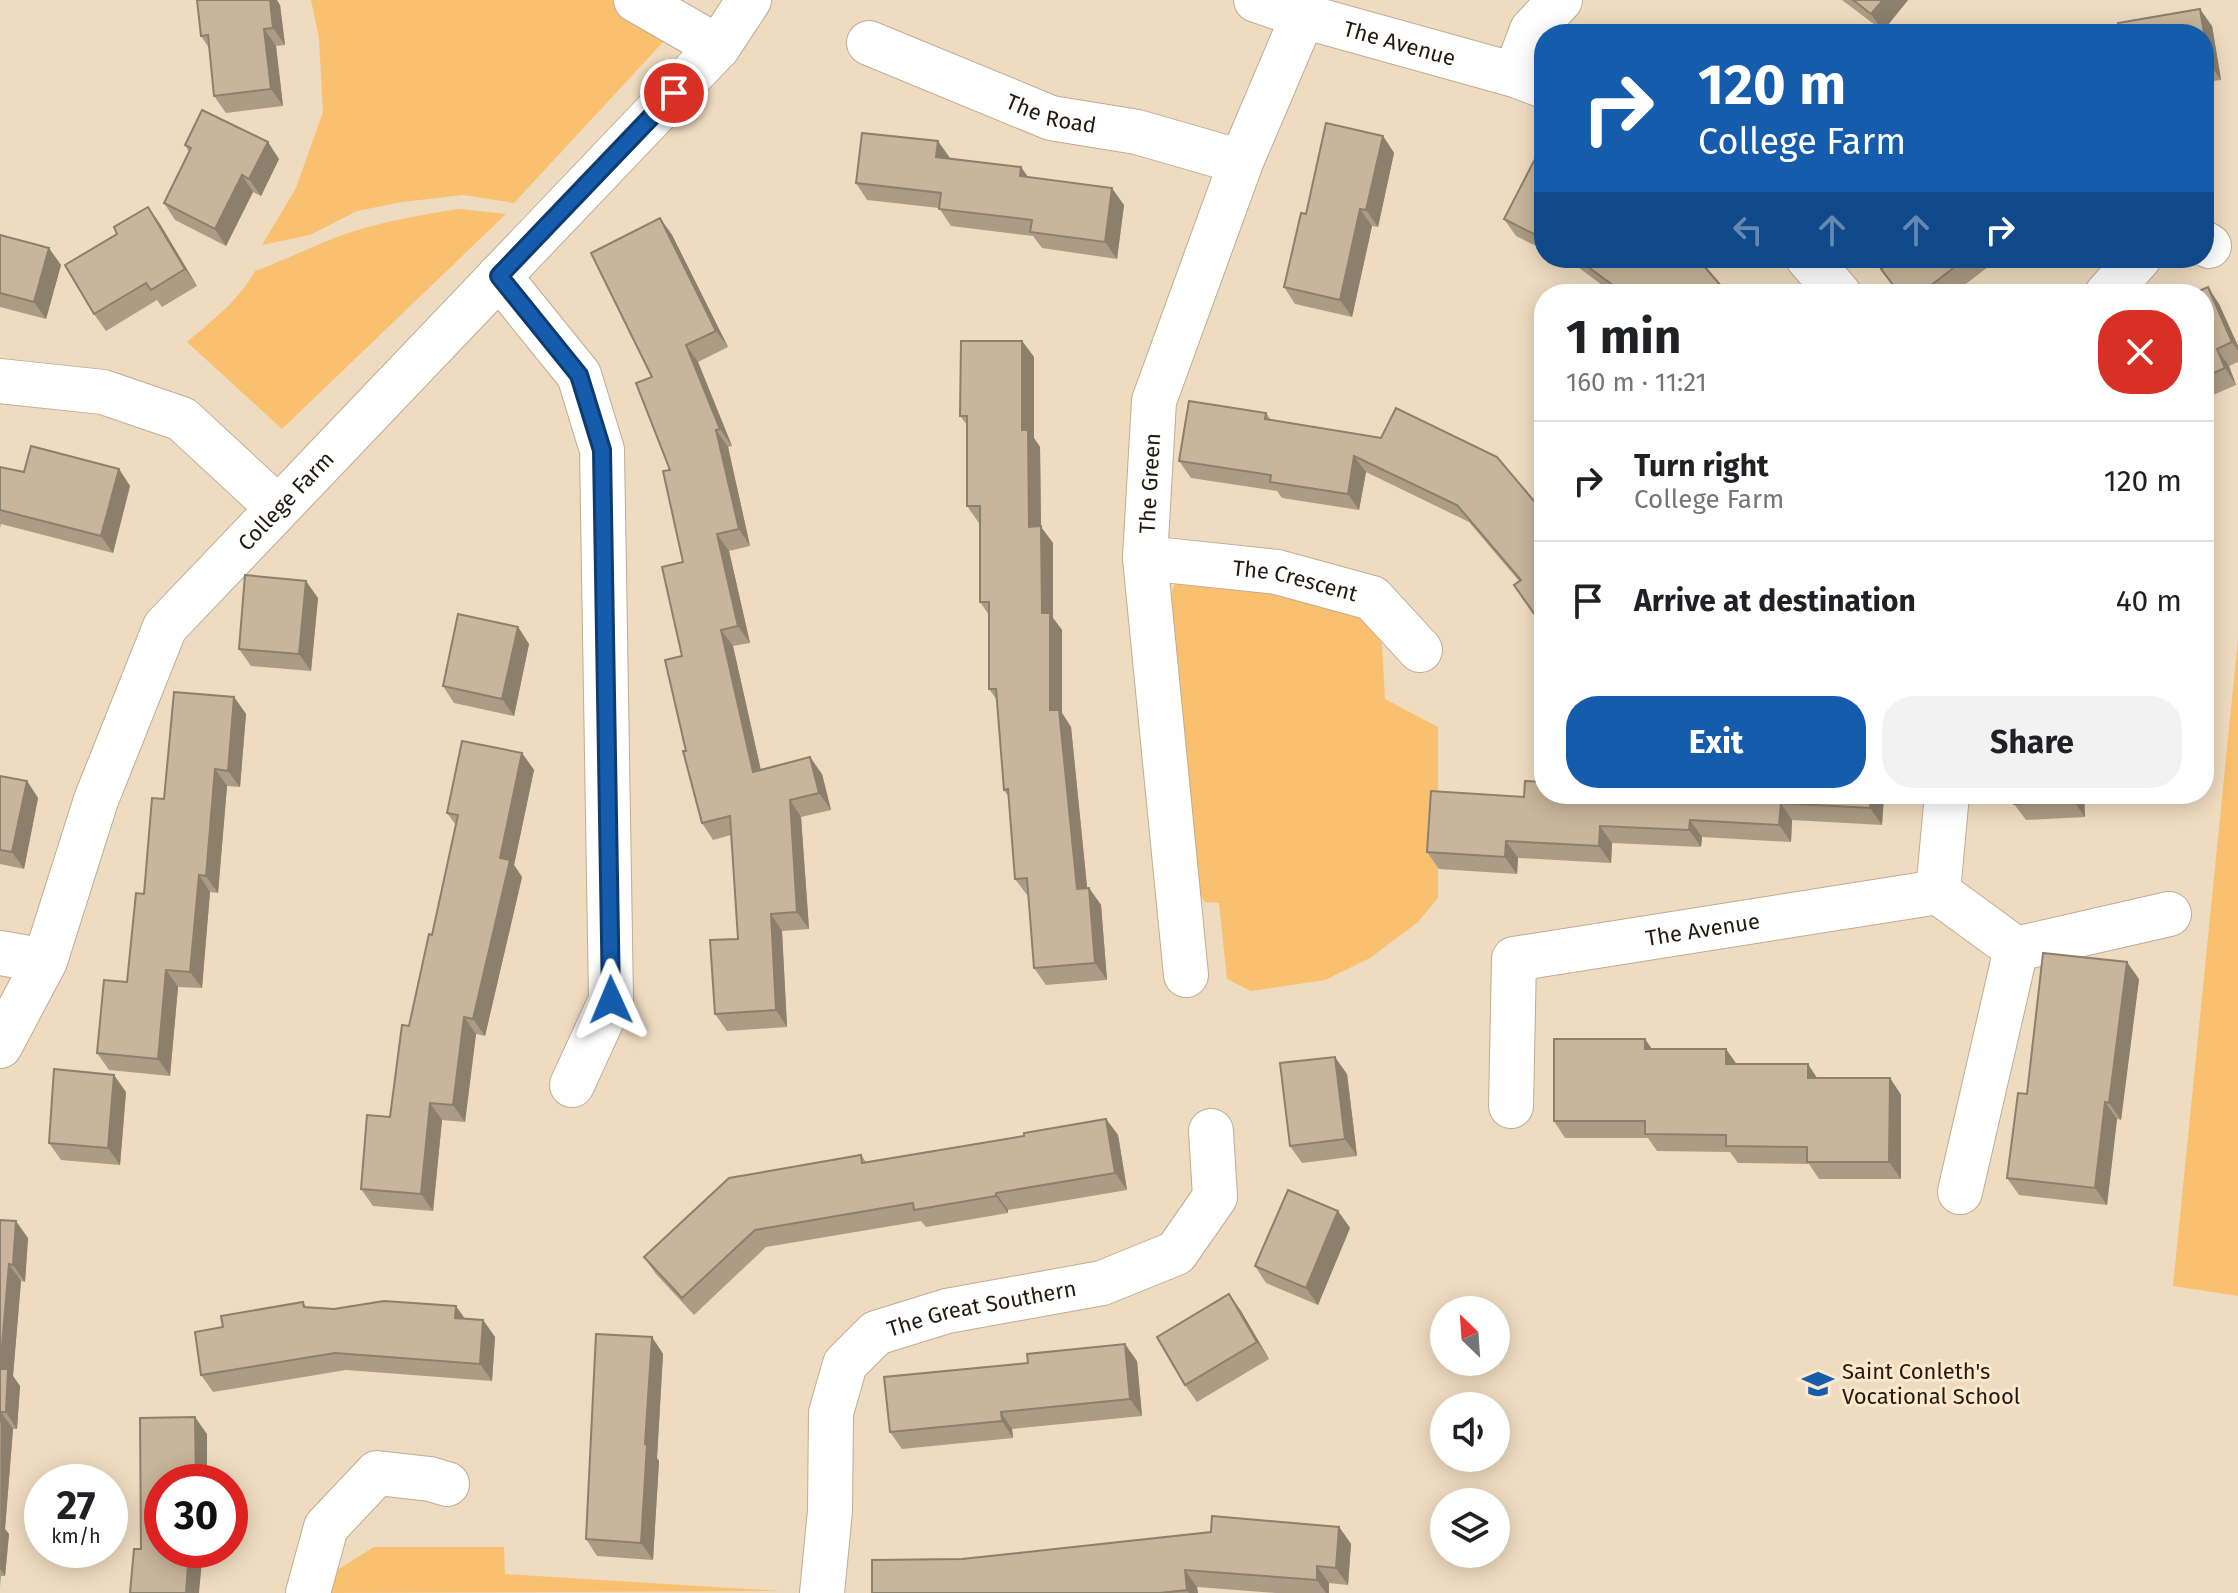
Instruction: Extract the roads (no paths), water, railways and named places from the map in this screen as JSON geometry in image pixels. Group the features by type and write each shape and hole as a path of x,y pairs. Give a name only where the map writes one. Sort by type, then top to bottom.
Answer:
{"street":[{"path":"636,0 718,47"},
{"name":"College Farm","path":"0,1046 45,961 96,800 165,627 718,47 749,0"},
{"name":"The Avenue","path":"1256,0 1530,80"},
{"path":"1538,24 1560,0"},
{"name":"The Green","path":"1186,975 1145,558 1154,401 1241,162 1303,16"},
{"path":"1530,80 1534,28"},
{"name":"The Road","path":"869,43 1051,118 1137,132 1241,162"},
{"path":"1817,268 1830,284"},
{"path":"2116,284 2130,268"},
{"path":"499,276 579,375 602,450 611,1000 572,1085"},
{"path":"0,381 103,392 182,419 278,508"},
{"name":"The Crescent","path":"1145,558 1277,572 1372,598 1420,650"},
{"path":"1946,804 1938,892 2016,949 2169,914"},
{"name":"The Avenue","path":"1511,1106 1514,959 1938,892"},
{"path":"1960,1192 2016,949"},
{"path":"0,953 45,961"},
{"name":"The Great Southern","path":"822,1593 830,1511 831,1413 845,1364 876,1333 947,1311 1102,1283 1176,1253 1215,1197 1211,1131"},
{"path":"308,1593 326,1527 377,1473 447,1484"}],"place":[{"name":"Saint Conleth's Vocational School","path":"1818,1384"}]}
